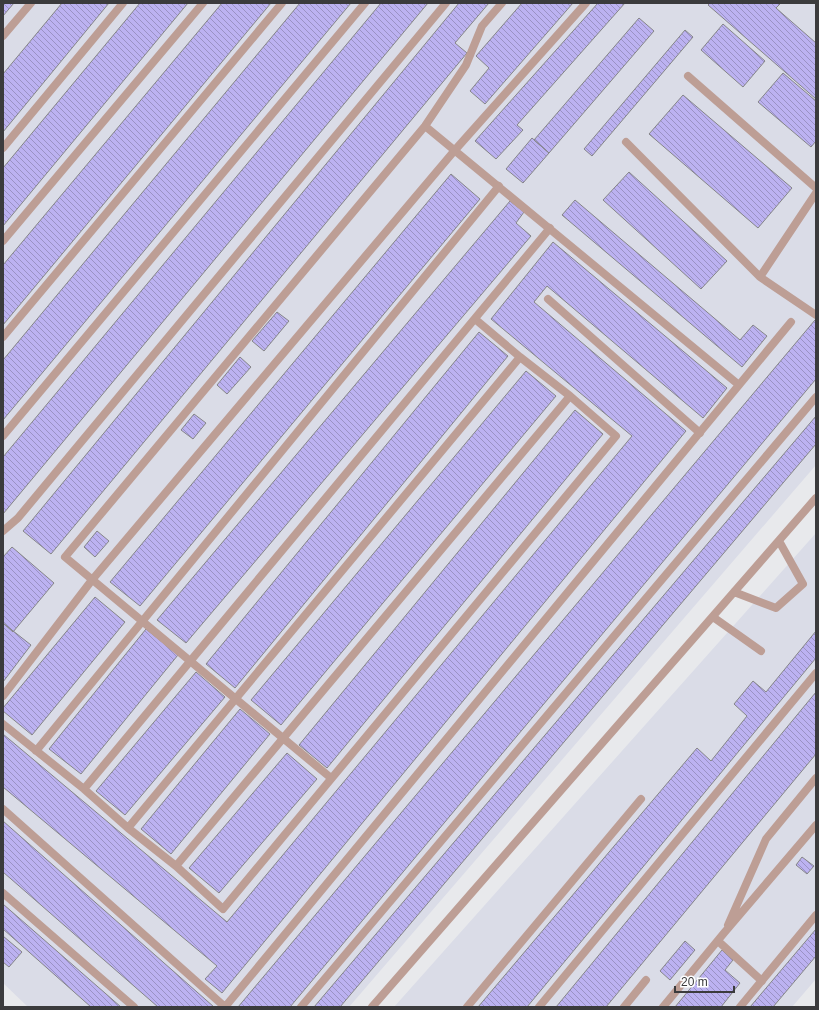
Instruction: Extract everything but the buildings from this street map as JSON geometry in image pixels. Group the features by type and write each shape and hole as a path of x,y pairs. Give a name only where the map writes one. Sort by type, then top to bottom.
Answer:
{"lane":[{"path":"3,36 31,3"},
{"path":"3,148 123,3"},
{"path":"3,241 203,3"},
{"path":"3,337 282,3"},
{"path":"3,436 365,3"},
{"path":"3,531 18,518 446,3"},
{"path":"331,778 65,556 425,126 466,65 482,26 502,3"},
{"path":"3,696 92,580 455,150 586,3"},
{"path":"688,76 816,188"},
{"path":"425,126 739,385"},
{"path":"626,142 760,277 816,315"},
{"path":"36,751 499,186"},
{"path":"760,277 816,193"},
{"path":"84,789 550,228"},
{"path":"548,299 700,433"},
{"path":"3,724 176,866 223,909 616,436 570,396 475,319"},
{"path":"3,809 225,1007 791,322"},
{"path":"128,828 520,357"},
{"path":"176,866 570,396"},
{"path":"301,1007 816,396"},
{"path":"372,1007 816,498"},
{"path":"734,592 776,608 803,584 779,541"},
{"path":"713,617 761,651"},
{"path":"539,1007 816,673"},
{"path":"724,933 766,840 816,778"},
{"path":"468,1007 641,799"},
{"path":"663,1007 816,825"},
{"path":"3,893 134,1007"},
{"path":"740,1007 816,915"},
{"path":"718,941 762,980"},
{"path":"624,1007 646,980"}],"shaded area":[{"path":"3,3 816,3 816,465 349,1007 28,1007 3,983"},
{"path":"816,533 816,979 792,1007 394,1007"}]}
